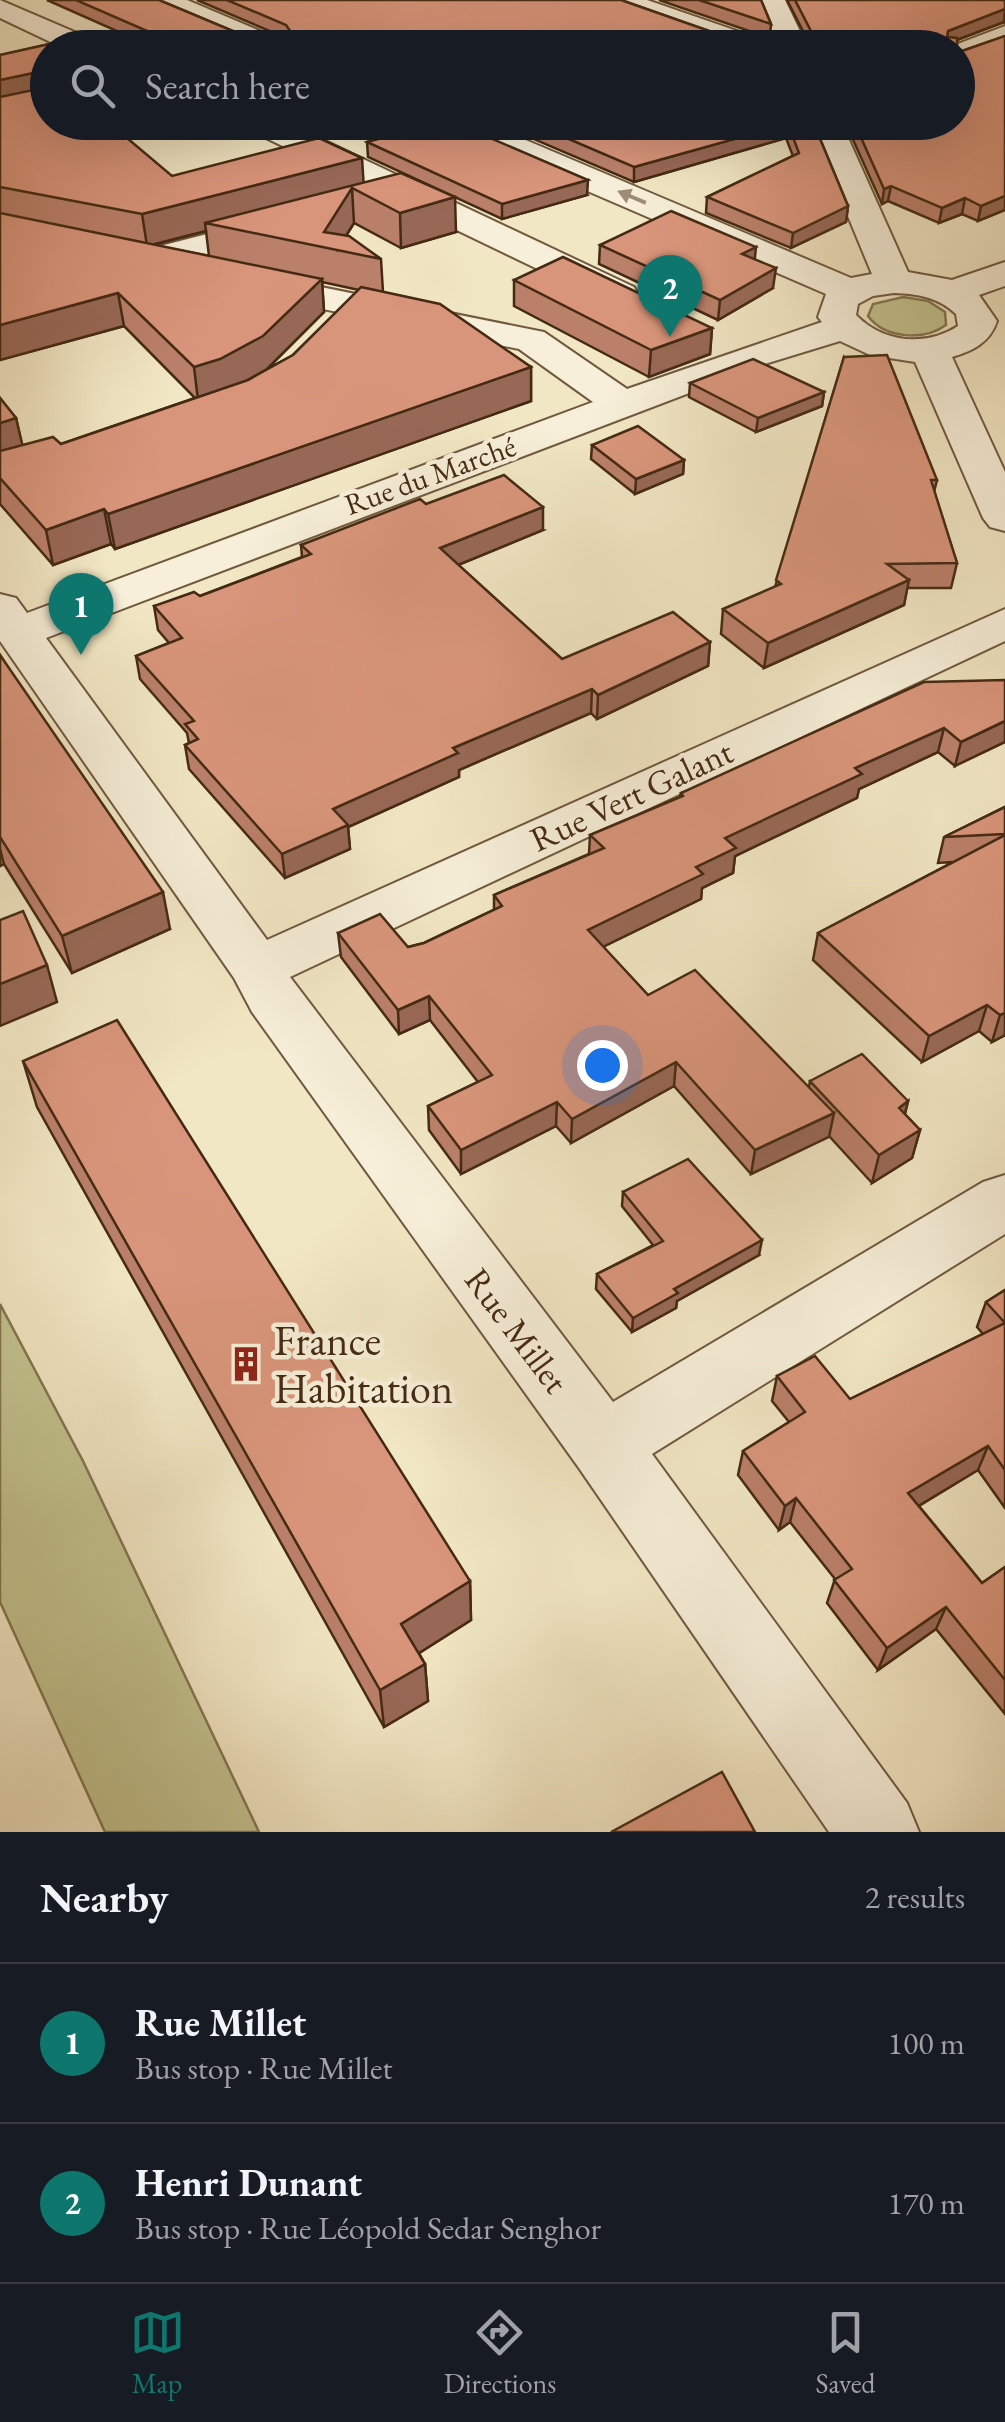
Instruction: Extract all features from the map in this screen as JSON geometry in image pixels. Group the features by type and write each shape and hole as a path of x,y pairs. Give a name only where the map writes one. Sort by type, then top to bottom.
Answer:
{"street":[{"path":"163,0 234,30"},
{"path":"620,0 707,30"},
{"path":"771,0 785,30"},
{"path":"0,7 49,30"},
{"path":"975,46 1005,35"},
{"path":"298,140 653,310"},
{"path":"493,140 847,309 880,345 964,349"},
{"path":"834,140 894,282 952,293 975,311 978,321 964,349 1005,518"},
{"path":"364,202 401,192"},
{"path":"308,218 124,258 531,340 623,404"},
{"path":"952,293 1005,274"},
{"name":"Rue du Marché","path":"9,620 754,356 894,282"},
{"path":"715,338 754,356"},
{"name":"Rue Millet","path":"9,620 257,968 272,997 604,1444 878,1832"},
{"name":"Rue Vert Galant","path":"257,968 1005,623"},
{"path":"604,1444 1005,1202"}],"green space":[{"path":"903,297 928,301 945,312 946,325 927,334 905,335 884,329 868,316 873,304"},
{"path":"0,1304 83,1461 259,1832 105,1832 0,1602"}],"building":[{"path":"76,0 159,0 230,30 145,30"},
{"path":"227,0 621,0 706,30 290,30"},
{"path":"699,0 761,0 771,24"},
{"path":"795,0 1005,0 1005,9 951,30 810,30"},
{"path":"1005,36 1005,196 981,206 965,198 942,208 891,186 884,189 862,140 975,140 975,46"},
{"path":"30,48 30,74 0,80 0,55"},
{"path":"30,91 30,140 129,140 172,176 311,140 323,140 362,158 142,214 0,187 0,97"},
{"path":"495,140 588,180 502,204 367,142"},
{"path":"571,140 731,140 634,167"},
{"path":"794,140 820,140 848,206 793,233 707,197 799,153"},
{"path":"401,173 455,197 400,213 352,188 324,232 349,236 381,259 205,223"},
{"path":"671,211 756,247 742,254 776,268 720,300 600,245"},
{"path":"0,213 322,279 263,336 220,359 194,367 118,293 0,325"},
{"path":"563,257 712,328 651,350 514,280"},
{"path":"361,287 440,304 531,367 108,514 104,509 46,530 0,478 0,451 53,437 61,444 248,380 293,355"},
{"path":"887,355 937,480 931,480 957,563 887,564 909,580 768,643 723,609 781,584 776,580 844,357"},
{"path":"753,359 824,392 758,418 690,383"},
{"path":"0,398 16,418 0,423"},
{"path":"638,426 684,460 636,479 592,445"},
{"path":"504,475 543,507 440,548 562,659 673,612 710,642 598,695 592,689 453,748 458,753 333,809 348,825 282,854 185,745 198,739 185,724 194,721 136,656 182,638 154,606 194,592 200,596 311,554 301,545 420,499 426,504"},
{"path":"0,655 163,892 62,936 0,837"},
{"path":"1005,680 1005,721 961,742 944,728 855,768 862,774 725,838 736,848 696,867 703,874 588,930 648,995 695,970 834,1113 755,1150 676,1062 572,1119 557,1102 461,1150 428,1106 492,1075 429,996 398,1010 338,933 380,914 408,947 424,943 502,906 494,895 604,848 590,835 683,796 681,793 924,682"},
{"path":"1005,807 1005,834 944,837"},
{"path":"1005,835 1005,1013 1000,1015 987,1005 929,1036 818,933"},
{"path":"23,911 47,965 0,984 0,920"},
{"name":"France Habitation","path":"117,1020 470,1581 401,1624 425,1664 380,1690 23,1061"},
{"path":"862,1054 908,1101 899,1108 920,1130 879,1155 810,1081"},
{"path":"688,1159 762,1240 674,1289 678,1293 633,1318 597,1274 663,1241 623,1192"},
{"path":"1005,1290 1005,1323 986,1302"},
{"path":"1005,1323 1005,1470 988,1446 908,1493 982,1583 1005,1567 1005,1680 946,1607 887,1648 834,1580 852,1569 796,1498 785,1506 743,1451 805,1412 777,1376 815,1356 850,1399"},
{"path":"722,1772 755,1832 611,1832"}],"place":[{"name":"Henri Dunant","path":"670,337"},
{"name":"Rue Millet","path":"81,655"},
{"name":"France Habitation","path":"246,1364"}]}
